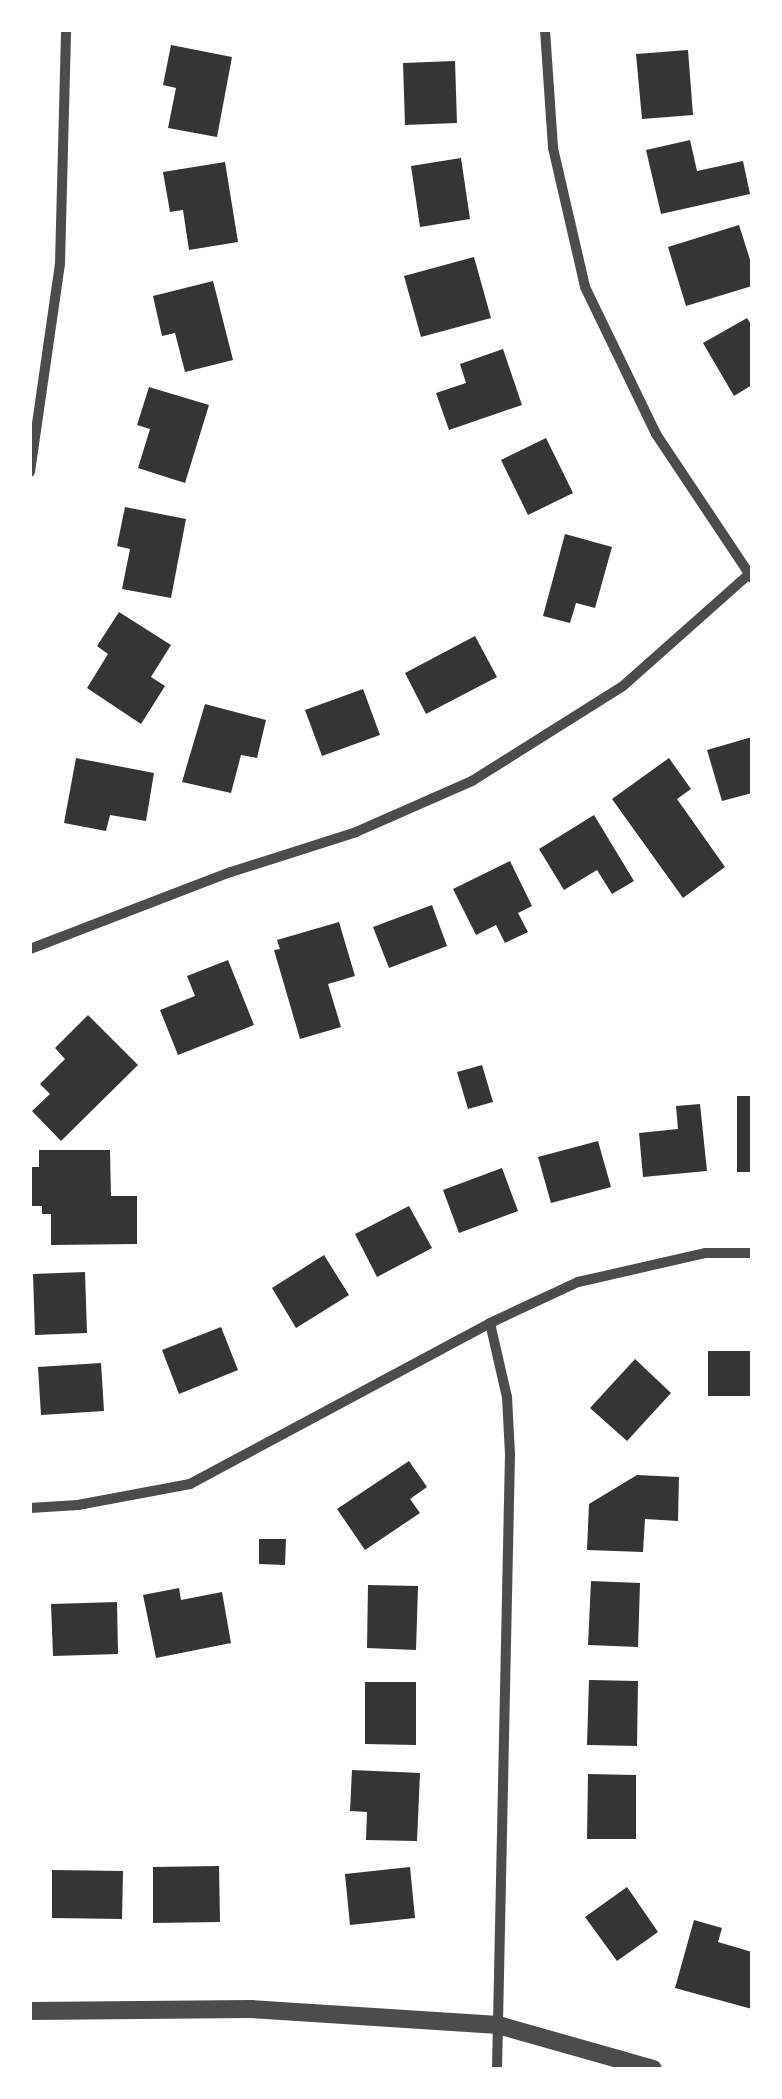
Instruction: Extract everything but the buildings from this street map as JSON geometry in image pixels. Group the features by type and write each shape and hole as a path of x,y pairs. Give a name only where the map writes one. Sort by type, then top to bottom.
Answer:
{"street":[{"path":"30,472 60,264 66,30"},
{"path":"30,949 231,872 356,832 472,780 623,686 750,576 656,434 585,287 553,148 546,30"},
{"path":"30,1508 78,1506 190,1484 490,1323 578,1282 706,1253 752,1253"},
{"path":"490,1323 507,1397 510,1454 497,2069"},
{"path":"30,2011 251,2009 498,2025 654,2069"}]}
